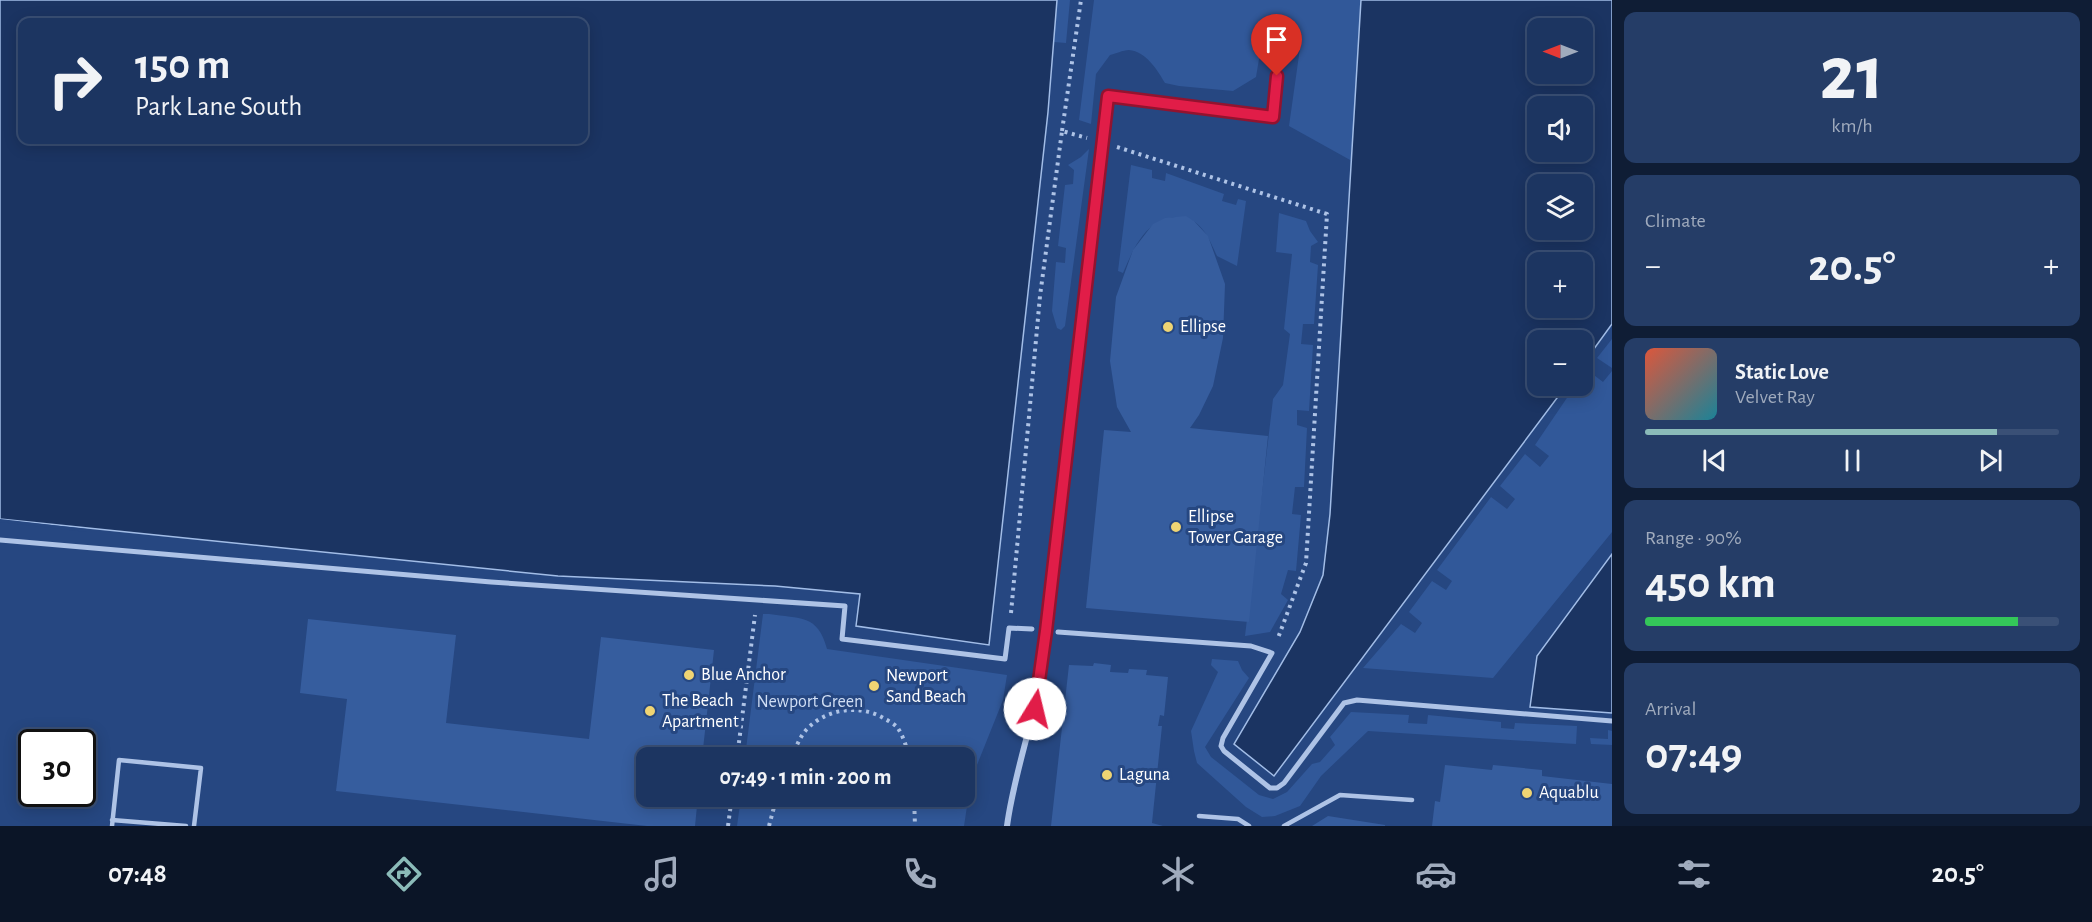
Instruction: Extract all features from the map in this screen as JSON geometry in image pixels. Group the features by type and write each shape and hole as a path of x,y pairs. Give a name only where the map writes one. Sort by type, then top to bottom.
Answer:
{"street":[{"path":"1007,826 1013,788 1038,690 1108,96"},
{"path":"0,540 491,582 845,606 842,639 1005,659 1009,628 1032,629"},
{"path":"1058,632 1251,646 1272,653 1223,738 1221,746 1224,752 1270,788 1277,788 1284,783 1344,703 1357,700 1612,721"}],"lane":[{"path":"1108,96 1273,117 1282,35"},
{"path":"112,826 119,760 201,768 194,826"},
{"path":"1284,826 1340,795 1412,800"},
{"path":"1199,816 1238,819 1249,826"},
{"path":"112,820 186,826"}],"path":[{"path":"1009,628 1040,296 1081,0"},
{"path":"1062,131 1327,214 1306,563 1272,653"},
{"path":"738,747 757,599"},
{"path":"796,747 805,730 812,724 828,714 845,710 868,712 897,726 907,747"},
{"path":"728,826 731,807"},
{"path":"769,826 774,807"},
{"path":"914,807 915,826"}],"green space":[{"path":"1057,0 1070,0 1066,43 1054,42"},
{"path":"1094,0 1361,0 1352,161 1289,126 1302,34 1264,29 1256,77 1233,91 1165,83 1151,62 1141,54 1129,50 1110,55 1096,74 1091,124 1079,120"},
{"path":"1089,149 1065,326 1061,330 1057,328 1052,311 1056,262 1065,263 1066,248 1058,246 1065,185 1073,184 1074,170 1068,165"},
{"path":"1131,165 1152,170 1152,178 1165,181 1166,173 1224,194 1222,201 1236,205 1238,199 1246,201 1237,266 1217,256 1207,235 1198,224 1192,220 1177,217 1166,219 1149,229 1137,244 1123,273 1118,271"},
{"path":"1279,213 1306,221 1318,242 1311,246 1310,262 1318,265 1314,324 1303,324 1301,344 1313,345 1309,411 1297,410 1297,425 1307,428 1304,487 1295,487 1292,514 1301,515 1296,571 1288,570 1281,594 1288,600 1270,632 1245,636 1273,399 1283,385 1290,334 1284,329 1292,254 1276,252"},
{"path":"1612,339 1612,368 1597,358"},
{"path":"1612,371 1612,532 1493,678 1363,668 1401,624 1415,633 1422,623 1409,612 1432,581 1446,590 1452,581 1437,570 1491,497 1507,509 1515,499 1500,486 1525,454 1540,467 1549,456 1535,445 1568,396 1593,396 1593,374 1603,382"},
{"name":"Newport Green","path":"763,614 806,620 819,629 827,649 1007,675 1003,700 975,770 975,747 746,747"},
{"path":"1212,659 1238,661 1249,678 1205,747 1211,757 1259,795 1273,799 1287,792 1312,764 1320,762 1335,745 1330,737 1351,712 1409,715 1408,723 1427,724 1428,715 1501,722 1501,728 1514,729 1515,723 1577,726 1576,744 1368,731 1321,776 1300,806 1275,816 1262,817 1246,807 1197,763 1191,731 1218,672 1211,665"},
{"path":"1608,730 1612,731 1612,745 1591,744 1590,738 1608,739"},
{"name":"Newport Green","path":"740,807 967,807 964,826 737,826"}],"shaded area":[{"path":"0,0 1057,0 1048,112 989,645 856,626 860,594 775,586 558,576 0,519"},
{"path":"1361,0 1612,0 1612,324 1593,350 1593,330 1527,330 1527,396 1559,396 1274,776 1234,744 1300,632 1323,575 1330,514"},
{"path":"1612,554 1612,713 1530,707 1537,656"}],"pier":[{"path":"0,519 87,529 87,532 0,522"}],"building":[{"path":"1186,216 1208,236 1225,284 1223,338 1213,386 1190,428 1268,436 1249,622 1086,608 1104,430 1131,432 1117,407 1110,361 1116,297 1133,250 1153,224 1165,218"},
{"name":"The Beach Apartment","path":"308,619 456,635 446,723 589,739 601,637 714,650 703,747 636,747 636,807 697,807 695,826 647,826 336,791 347,699 300,693"},
{"name":"Laguna","path":"1094,663 1111,665 1110,672 1128,673 1129,669 1147,670 1146,675 1168,677 1164,716 1160,715 1158,726 1162,726 1152,823 1163,826 1051,826 1069,665 1093,666"},
{"name":"Aquablu","path":"1445,765 1492,770 1493,765 1542,770 1542,776 1612,784 1612,826 1432,826 1435,801 1440,802"},
{"path":"1328,816 1385,825 1385,826 1312,826"}],"place":[{"name":"Ellipse","path":"1168,327"},
{"name":"Ellipse Tower Garage","path":"1176,527"},
{"name":"Blue Anchor","path":"689,675"},
{"name":"Newport Sand Beach","path":"874,686"},
{"name":"The Beach Apartment","path":"650,711"},
{"name":"Laguna","path":"1107,775"},
{"name":"Aquablu","path":"1527,793"}],"route":[{"path":"1035,709 1108,96 1273,117 1277,76"}]}
